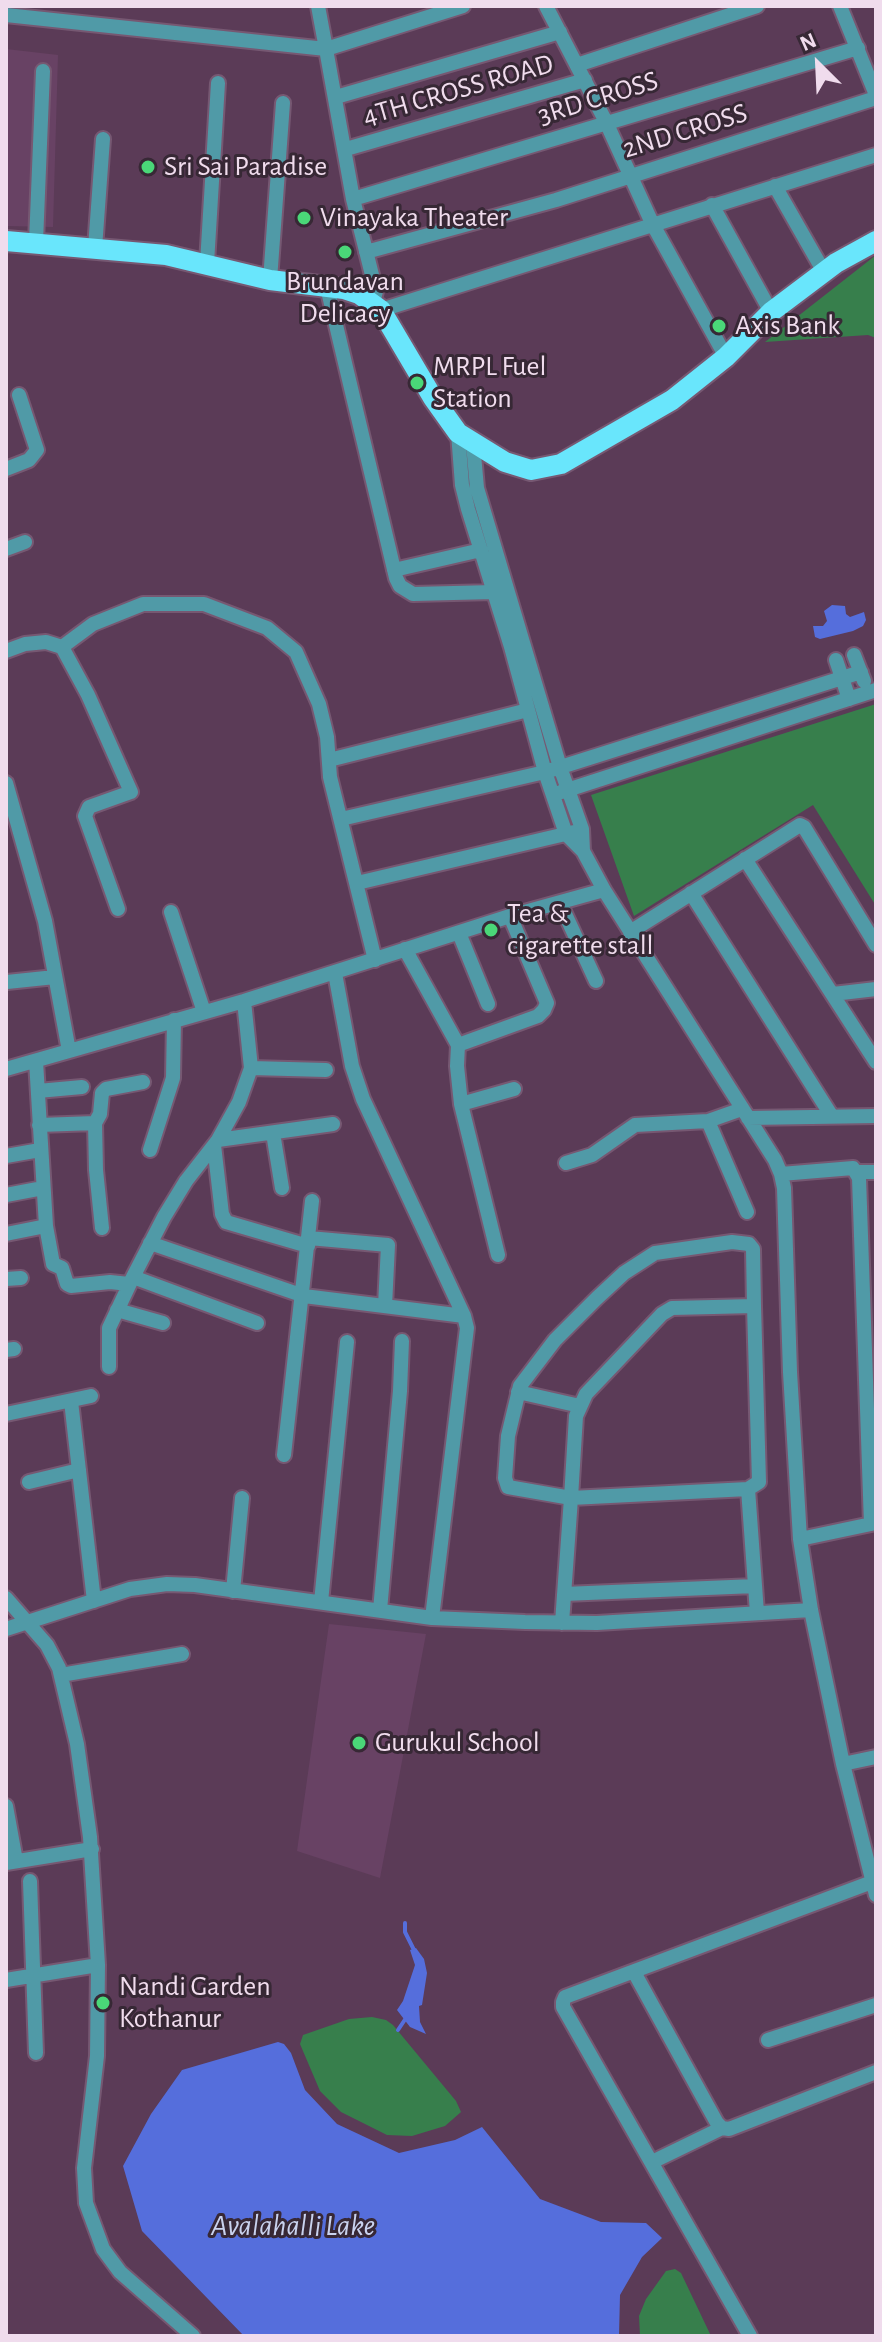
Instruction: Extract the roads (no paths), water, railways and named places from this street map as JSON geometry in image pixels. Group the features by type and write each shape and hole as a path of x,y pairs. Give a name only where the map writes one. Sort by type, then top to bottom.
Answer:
{"main road":[{"path":"6,241 166,255 270,280 359,294 377,306 433,398 466,439 505,462 531,470 561,464 672,400 726,357 771,312 830,267 876,226"},
{"path":"830,267 876,241"}],"street":[{"path":"318,6 353,199 377,306 876,155"},
{"path":"6,15 326,49 463,6"},
{"path":"546,6 606,122 652,223 726,357"},
{"path":"577,65 757,6"},
{"path":"840,6 876,96"},
{"path":"336,97 560,32"},
{"name":"3RD CROSS","path":"353,199 858,48"},
{"path":"36,242 43,71"},
{"name":"4TH CROSS ROAD","path":"346,149 585,80"},
{"path":"207,263 218,83"},
{"name":"2ND CROSS","path":"366,252 556,200 876,96"},
{"path":"270,280 283,103"},
{"path":"95,248 103,139"},
{"path":"775,186 830,267"},
{"path":"712,205 771,312"},
{"path":"327,287 400,586 413,594 494,592"},
{"path":"6,469 29,460 37,450 19,395"},
{"path":"466,439 462,485 545,772 566,834 583,851 604,890 745,1114 781,1174 784,1188 800,1539 811,1610 843,1764 874,1889 565,1997 563,2007 750,2336"},
{"path":"466,439 477,488 560,767 582,829 583,851"},
{"path":"6,549 25,542"},
{"path":"394,570 481,550"},
{"path":"62,647 93,624 143,604 204,604 267,628 296,652 319,704 327,737 330,777 375,960"},
{"path":"6,651 25,644 46,642 62,647 88,695 131,792 89,807 85,816 118,909"},
{"path":"553,795 872,692 854,655"},
{"path":"836,660 849,699"},
{"path":"341,819 545,772 861,672"},
{"path":"329,760 528,710"},
{"path":"6,783 45,921 69,1051"},
{"path":"630,932 796,826 804,827 876,945"},
{"path":"357,883 582,829"},
{"path":"745,859 873,1054"},
{"path":"6,1069 244,1001 510,916 604,890"},
{"path":"691,893 831,1115"},
{"path":"560,903 596,981"},
{"path":"171,912 204,1012"},
{"path":"458,1045 538,1016 547,1003 510,916"},
{"path":"459,933 488,1004"},
{"path":"405,949 458,1045 461,1104 498,1255"},
{"path":"335,973 352,1066 363,1099 464,1316 467,1340 432,1618"},
{"path":"6,981 55,977"},
{"path":"833,994 876,989"},
{"path":"109,1367 109,1328 131,1280 186,1181 216,1143 239,1102 251,1068 244,1001"},
{"path":"150,1150 173,1078 174,1020"},
{"path":"36,1061 46,1226 53,1264 62,1268 67,1284 131,1280 257,1323"},
{"path":"251,1068 326,1070"},
{"path":"102,1228 95,1123 100,1114 102,1093 106,1089 143,1082"},
{"path":"38,1091 82,1087"},
{"path":"461,1104 514,1089"},
{"path":"566,1163 592,1155 635,1125 708,1121 745,1114 876,1116"},
{"path":"708,1121 747,1212"},
{"path":"39,1125 95,1123"},
{"path":"216,1143 333,1124"},
{"path":"273,1133 282,1188"},
{"path":"216,1143 222,1214 226,1222 309,1242 388,1245 385,1306"},
{"path":"6,1156 40,1150"},
{"path":"781,1174 853,1168 857,1172 876,1172"},
{"path":"800,1539 874,1523 857,1172"},
{"path":"6,1195 43,1188"},
{"path":"284,1455 304,1296 312,1201"},
{"path":"6,1234 46,1226"},
{"path":"732,1242 749,1244 753,1249 759,1482 748,1489 571,1498 508,1487 508,1436 518,1392 555,1340 624,1273 655,1253 732,1242"},
{"path":"150,1243 304,1296 464,1316"},
{"path":"562,1623 576,1416 586,1394 662,1314 672,1308 754,1306"},
{"path":"117,1310 163,1323"},
{"path":"380,1610 402,1341"},
{"path":"321,1602 347,1342"},
{"path":"518,1392 580,1406"},
{"path":"6,1414 91,1396"},
{"path":"71,1401 94,1601"},
{"path":"29,1482 79,1470"},
{"path":"748,1489 757,1613"},
{"path":"233,1591 242,1498"},
{"path":"6,1629 130,1589 167,1584 432,1618 562,1623 811,1610"},
{"path":"564,1594 755,1586"},
{"path":"6,1598 47,1645 61,1675 77,1744 92,1849 98,1965 97,2056 84,2168 86,2203 103,2249 120,2272 193,2336"},
{"path":"61,1675 182,1654"},
{"path":"843,1764 876,1757"},
{"path":"6,1806 11,1862 92,1849"},
{"path":"30,1881 36,2053"},
{"path":"6,1980 98,1965"},
{"path":"634,1972 722,2128"},
{"path":"768,2040 876,2005"},
{"path":"652,2162 722,2128 729,2129 876,2072"}],"water":[{"path":"832,605 845,606 846,614 850,617 864,612 866,620 863,626 820,639 815,637 813,626 823,626 827,621 824,611"},
{"path":"416,1948 424,1959 427,1973 422,2005 419,2006 420,2022 426,2034 410,2027 397,2010 415,1965 410,1950"},
{"name":"Avalahalli Lake","path":"278,2042 291,2053 305,2090 337,2124 399,2153 455,2140 482,2127 540,2199 601,2222 646,2223 662,2238 642,2257 620,2295 619,2336 244,2336 142,2231 123,2166 151,2114 182,2070"}],"waterway":[{"path":"405,1923 405,1932 416,1954"},
{"path":"398,2030 406,2018"}],"place":[{"name":"Sri Sai Paradise","path":"148,167"},
{"name":"Vinayaka Theater","path":"304,218"},
{"name":"Brundavan Delicacy","path":"345,252"},
{"name":"Axis Bank","path":"719,326"},
{"name":"MRPL Fuel Station","path":"417,383"},
{"name":"Tea & cigarette stall","path":"491,930"},
{"name":"Gurukul School","path":"359,1743"},
{"name":"Nandi Garden Kothanur","path":"103,2003"}]}
